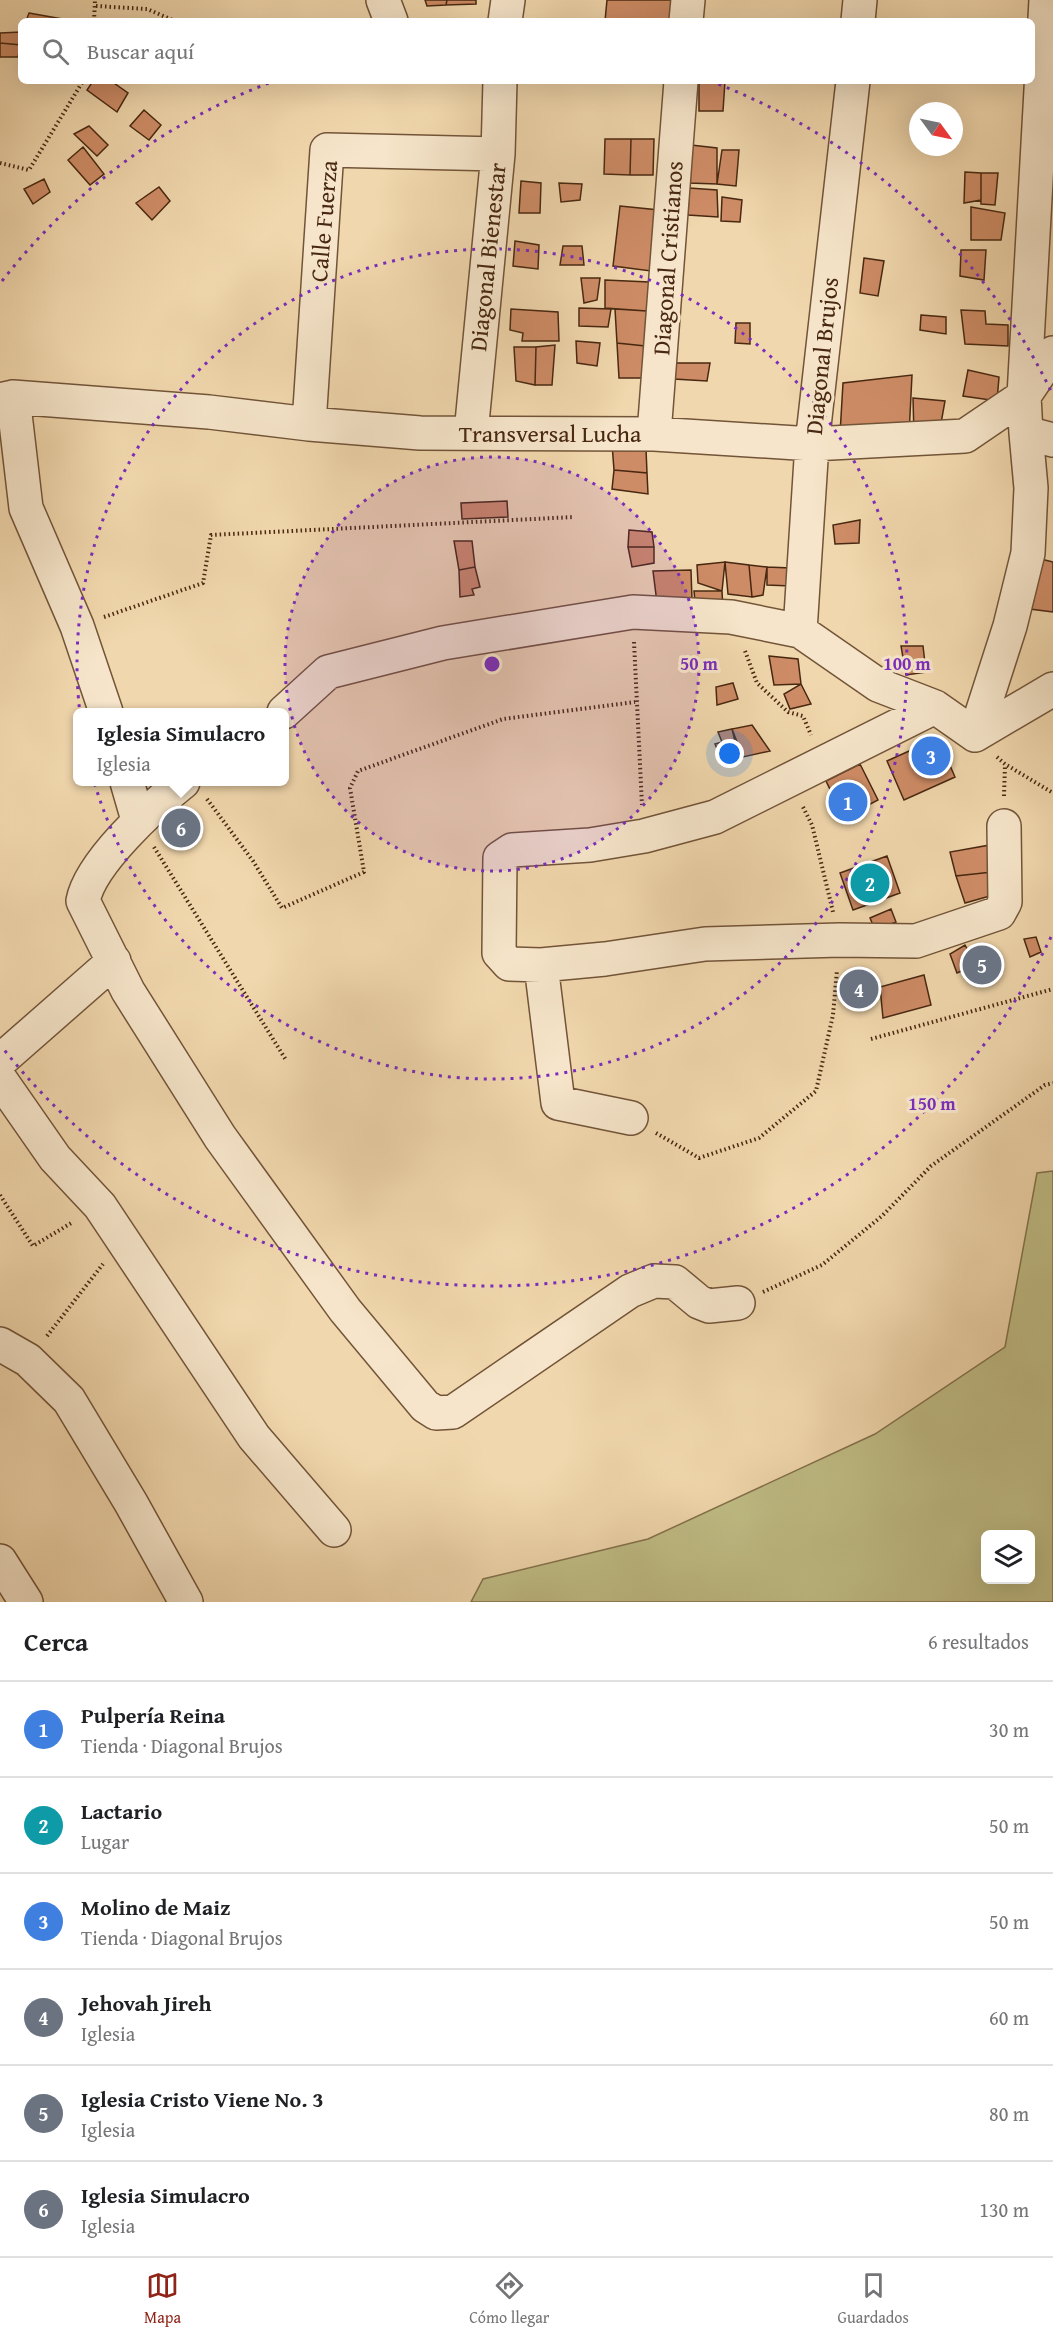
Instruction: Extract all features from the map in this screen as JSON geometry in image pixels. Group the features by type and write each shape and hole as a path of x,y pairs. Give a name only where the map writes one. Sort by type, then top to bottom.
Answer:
{"street":[{"path":"383,0 390,18"},
{"path":"505,18 508,0"},
{"path":"686,18 688,0"},
{"path":"858,18 860,0"},
{"path":"975,735 1010,626 1028,554 1031,488 1039,437 1024,396 1046,0"},
{"name":"Diagonal Bienestar","path":"471,434 498,154 500,84"},
{"name":"Diagonal Cristianos","path":"654,434 681,84"},
{"name":"Diagonal Brujos","path":"800,631 812,444 853,84"},
{"name":"Calle Fuerza","path":"309,424 327,150 498,154"},
{"path":"1024,396 1053,353"},
{"name":"Transversal Lucha","path":"6,398 209,412 309,424 420,433 654,434 812,444 964,436 1024,396"},
{"path":"6,398 26,508 77,626 105,708"},
{"path":"288,708 328,672 444,643 633,612 731,617 800,631 878,685 935,707 975,735"},
{"path":"975,735 1053,689"},
{"path":"935,707 715,817 644,836 590,845 512,850 500,858 499,953 509,964 541,965 605,959 705,944 840,940 916,942 999,913 1005,902 1004,826"},
{"path":"128,786 138,820"},
{"path":"192,786 138,820 85,889 83,901 128,991 220,1137 345,1310 425,1406 436,1413 453,1412 630,1291 654,1281 675,1282 699,1302 709,1306 738,1303"},
{"path":"0,1061 114,962"},
{"path":"541,965 558,1103 631,1118"},
{"path":"0,1079 55,1158 100,1206 254,1437 334,1530"},
{"path":"0,1344 28,1360 69,1400 131,1503 186,1602"},
{"path":"0,1561 26,1602"}],"path":[{"path":"94,18 95,0"},
{"path":"96,6 147,9 168,18"},
{"path":"0,163 29,170 81,84"},
{"path":"77,626 203,583 211,535 574,517"},
{"path":"633,612 635,702 644,836"},
{"path":"731,617 758,683 788,712 804,716 823,763"},
{"path":"192,786 253,861 282,908 364,872 350,788 358,771 503,719 635,702"},
{"path":"1005,764 1053,793"},
{"path":"138,820 286,1060"},
{"path":"871,1039 1053,989"},
{"path":"738,1303 822,1265 882,1216 931,1166 1045,1085 1053,1083"},
{"path":"631,1118 699,1158 759,1138 816,1091"},
{"path":"0,1195 33,1246 100,1206"},
{"path":"28,1360 122,1239"}],"shaded area":[{"path":"1053,1171 1053,1602 471,1602 483,1579 648,1539 875,1434 1005,1347 1037,1173"}],"building":[{"path":"425,0 447,0 446,5 427,6"},
{"path":"447,0 476,0 476,4 446,5"},
{"path":"607,0 673,0 671,18 605,18"},
{"path":"29,13 56,18 27,18"},
{"path":"18,32 18,45 0,43 0,33"},
{"path":"0,43 18,45 18,57 0,57"},
{"path":"91,84 115,84 128,93 117,112 87,90"},
{"path":"699,84 725,84 723,111 699,111"},
{"path":"144,110 161,125 149,140 130,126"},
{"path":"89,126 108,145 97,156 74,134"},
{"path":"605,139 631,139 630,175 604,174"},
{"path":"631,139 654,139 653,175 630,175"},
{"path":"691,145 717,148 717,184 688,183"},
{"path":"83,147 104,174 90,185 68,160"},
{"path":"722,150 739,150 736,186 717,184"},
{"path":"965,172 981,173 981,200 964,203"},
{"path":"981,173 998,173 995,205 981,204"},
{"path":"44,179 50,192 33,204 24,189"},
{"path":"521,181 541,183 540,213 519,213"},
{"path":"559,183 582,184 580,200 561,202"},
{"path":"159,187 170,201 152,220 136,203"},
{"path":"689,188 717,190 718,217 688,215"},
{"path":"722,197 742,200 740,222 721,221"},
{"path":"620,206 659,210 651,271 613,266"},
{"path":"971,207 1005,213 1001,240 971,240"},
{"path":"515,241 539,245 538,269 513,266"},
{"path":"563,246 582,246 584,265 560,265"},
{"path":"961,250 986,250 984,280 960,276"},
{"path":"864,258 884,261 878,296 860,293"},
{"path":"581,278 600,278 597,300 584,303"},
{"path":"605,280 649,282 647,311 605,308"},
{"path":"579,308 611,309 608,327 579,326"},
{"path":"511,309 558,312 559,341 522,341 523,333 510,330"},
{"path":"615,309 647,311 645,346 617,343"},
{"path":"961,310 985,311 986,324 1008,325 1008,346 965,344"},
{"path":"921,315 946,317 946,334 920,330"},
{"path":"736,323 750,323 750,344 735,343"},
{"path":"576,341 600,343 597,366 577,363"},
{"path":"617,343 645,346 648,378 619,378"},
{"path":"555,345 552,385 535,385 536,347"},
{"path":"514,347 536,347 535,385 516,381"},
{"path":"676,363 710,363 707,381 674,379"},
{"path":"968,370 999,377 997,401 963,396"},
{"path":"912,375 909,435 840,434 843,383"},
{"path":"913,398 945,401 940,429 914,436"},
{"path":"612,444 646,449 647,473 614,470"},
{"path":"614,470 647,473 648,494 612,489"},
{"path":"507,501 508,517 462,519 461,503"},
{"path":"860,520 859,543 835,544 833,525"},
{"path":"629,530 652,532 654,547 628,547"},
{"path":"454,541 472,541 475,567 459,570"},
{"path":"628,547 654,547 654,563 632,567"},
{"path":"1037,558 1053,562 1053,612 1030,609 1032,599 1034,600"},
{"path":"725,562 749,565 752,597 728,594"},
{"path":"725,562 722,591 698,583 697,565"},
{"path":"749,565 767,567 763,595 752,597"},
{"path":"475,567 480,587 472,589 474,595 460,597 459,570"},
{"path":"767,567 791,568 791,586 767,585"},
{"path":"691,570 692,600 657,603 653,571"},
{"path":"694,591 722,591 723,610 696,611"},
{"path":"901,646 923,646 926,672 906,675"},
{"path":"769,656 798,659 801,684 774,685"},
{"path":"733,683 738,699 717,705 716,687"},
{"path":"801,684 811,704 790,709 784,694"},
{"path":"752,725 770,751 743,757 732,729"},
{"path":"732,729 739,758 723,763 715,744 722,742 718,732"},
{"path":"938,738 955,777 904,800 887,761"},
{"path":"860,764 878,800 844,818 826,781"},
{"path":"990,845 992,872 956,876 950,852"},
{"path":"887,856 900,893 853,910 840,873"},
{"path":"992,872 997,894 965,903 956,876"},
{"path":"891,909 896,922 875,930 870,918"},
{"path":"1036,937 1041,952 1030,957 1024,939"},
{"path":"965,945 976,965 957,973 950,954"},
{"path":"924,975 931,1005 883,1018 880,987"}],"place":[{"name":"Molino de Maiz","path":"931,756"},
{"name":"Pulpería Reina","path":"848,802"},
{"name":"Iglesia Simulacro","path":"181,828"},
{"name":"Lactario","path":"870,883"},
{"name":"Iglesia Cristo Viene No. 3","path":"982,965"},
{"name":"Jehovah Jireh","path":"859,989"}]}
